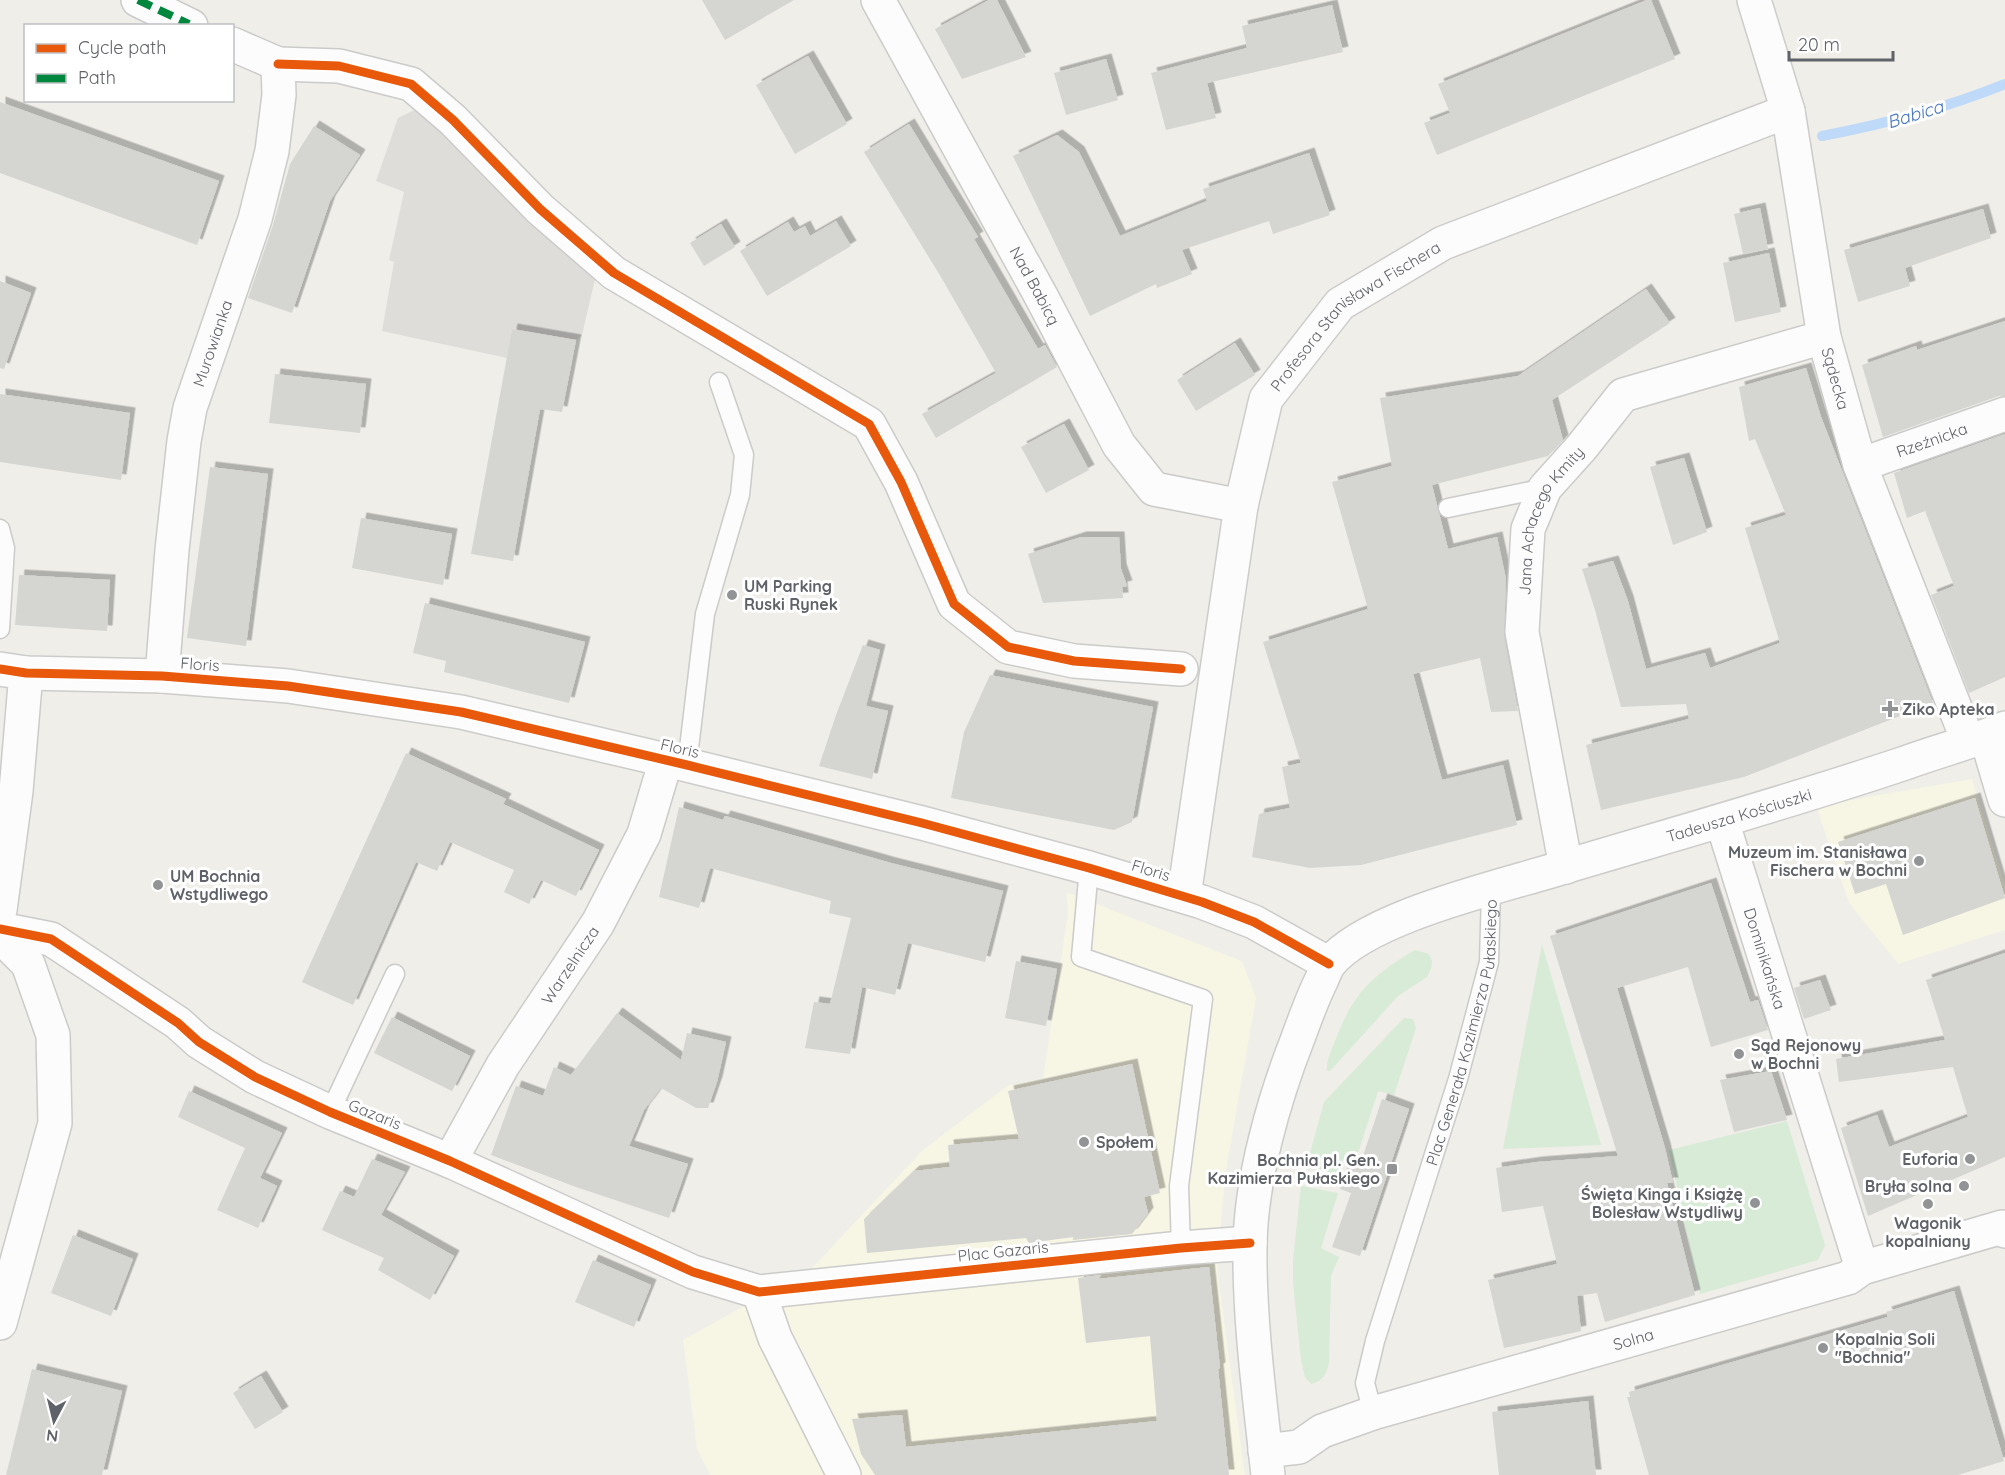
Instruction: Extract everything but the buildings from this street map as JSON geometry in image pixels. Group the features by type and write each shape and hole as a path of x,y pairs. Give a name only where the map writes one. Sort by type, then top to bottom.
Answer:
{"street":[{"path":"138,0 187,17"},
{"name":"Nad Babicą","path":"878,0 1041,296 1119,445 1154,489 1241,506"},
{"name":"Sądecka","path":"1754,0 1788,111 1824,337 1860,465 1986,735 2005,800"},
{"path":"234,45 278,64 339,66 411,84 453,120 540,209 614,273 868,424 902,482 954,604 1008,647 1074,661 1181,669"},
{"name":"Murowianka","path":"162,676 172,550 184,441 190,408 255,219 272,151 279,95 278,64"},
{"name":"Profesora Stanisława Fischera","path":"1184,896 1241,506 1266,399 1340,304 1443,243 1788,111"},
{"name":"Jana Achacego Kmity","path":"1566,867 1522,632 1527,529 1545,488 1581,448 1623,395 1824,337"},
{"name":"Rzeźnicka","path":"1860,465 2005,414"},
{"path":"0,910 16,791 13,671"},
{"name":"Floris","path":"13,671 162,676 288,686 461,712 677,762 1089,867 1184,896 1254,922 1329,964"},
{"name":"Tadeusza Kościuszki","path":"1491,890 1869,775 1986,735"},
{"name":"Warzelnicza","path":"450,1161 503,1065 597,922 644,834 677,762"},
{"name":"Dominikańska","path":"1722,821 1862,1268"},
{"name":"Plac Generała Kazimierza Pułaskiego","path":"1267,1463 1254,1344 1250,1243 1267,1132 1287,1066 1314,995 1329,964 1352,944 1388,924 1447,902 1491,890"},
{"name":"Gazaris","path":"0,929 51,939 178,1023 199,1042 255,1077 330,1112 450,1161 693,1272 759,1292"},
{"path":"0,936 28,964 53,1035 55,1123 0,1323"},
{"name":"Solna","path":"1267,1463 1299,1447 1322,1431 1373,1413 1848,1278 1862,1268 2004,1229"},
{"name":"Plac Gazaris","path":"759,1292 1181,1248 1250,1243"},
{"path":"759,1292 776,1338 844,1475"}],"lane":[{"path":"677,762 705,614 740,495 744,455 719,382"},
{"path":"1448,508 1545,488"},
{"path":"0,530 5,548 0,629"},
{"path":"1089,867 1081,957 1203,999 1179,1186 1181,1248"},
{"name":"Plac Generała Kazimierza Pułaskiego","path":"1373,1413 1365,1383 1375,1341 1458,1079 1489,962 1491,890"},
{"path":"330,1112 395,974"}],"shaded area":[{"path":"416,109 596,275 582,335 576,340 512,329 507,358 382,331 394,262 389,260 404,192 376,181 398,118"},
{"path":"1972,779 2005,884 2005,930 1898,964 1849,903 1816,806"},
{"path":"1066,892 1242,961 1256,998 1225,1177 1217,1269 1245,1475 710,1475 697,1449 683,1340 812,1268 923,1150 1007,1086 1043,1078 1068,913"}],"green space":[{"path":"1542,944 1601,1145 1503,1149"},
{"path":"1415,950 1429,954 1432,961 1427,977 1398,996 1330,1071 1327,1071 1330,1055 1357,997 1387,968"},
{"path":"1404,1018 1413,1019 1416,1028 1394,1095 1378,1091 1357,1156 1346,1152 1338,1174 1306,1168 1324,1102"},
{"path":"1787,1121 1825,1245 1818,1260 1700,1294 1669,1150"},
{"path":"1301,1186 1338,1193 1321,1248 1339,1257 1331,1276 1329,1362 1324,1376 1311,1384 1305,1377 1301,1360 1293,1282 1293,1260"}],"waterway":[{"name":"Babica","path":"1822,136 1915,115 2005,84"}],"marked path":[{"path":"138,0 189,24"}],"cycle path":[{"path":"278,64 339,66 411,84 453,120 540,209 614,273 869,424 901,482 954,604 1008,647 1074,661 1181,669"},
{"path":"0,669 26,673 162,676 288,686 461,712 922,823 1089,868 1202,902 1254,922 1329,964"},
{"path":"0,929 51,939 178,1023 199,1042 255,1077 330,1112 450,1161 693,1272 759,1292 1181,1248 1250,1243"}],"place":[{"name":"UM Parking Ruski Rynek","path":"732,595"},
{"name":"Ziko Apteka","path":"1890,709"},
{"name":"Muzeum im. Stanisława Fischera w Bochni","path":"1919,861"},
{"name":"UM Bochnia Wstydliwego","path":"158,885"},
{"name":"Sąd Rejonowy w Bochni","path":"1739,1054"},
{"name":"Społem","path":"1084,1142"},
{"name":"Euforia","path":"1970,1159"},
{"name":"Bochnia pl. Gen. Kazimierza Pułaskiego","path":"1392,1169"},
{"name":"Bryła solna","path":"1964,1186"},
{"name":"Święta Kinga i Książę Bolesław Wstydliwy","path":"1755,1203"},
{"name":"Wagonik kopalniany","path":"1928,1204"},
{"name":"Kopalnia Soli \"Bochnia\"","path":"1823,1348"}]}
